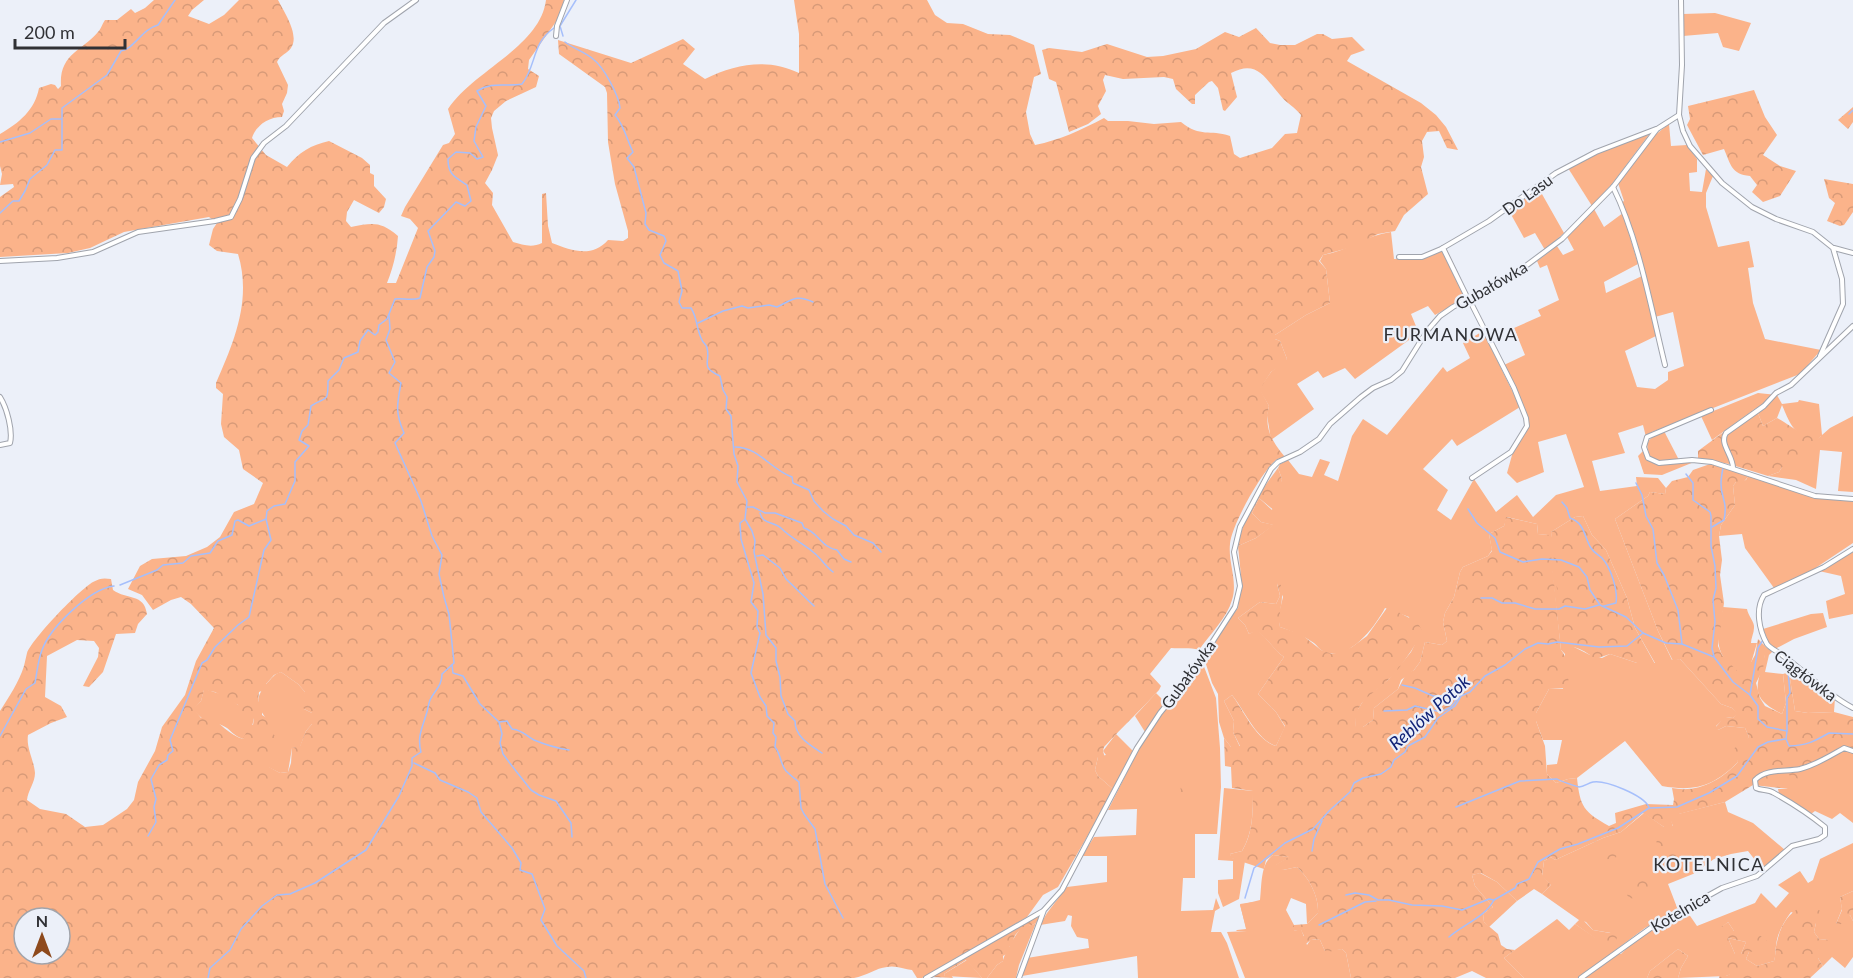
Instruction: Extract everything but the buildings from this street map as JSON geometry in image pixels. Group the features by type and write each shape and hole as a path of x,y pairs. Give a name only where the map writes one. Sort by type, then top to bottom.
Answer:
{"street":[{"path":"0,261 57,258 93,252 138,232 231,217 240,199 253,158 264,143 286,126 384,23 416,0"},
{"path":"555,36 567,0"},
{"path":"1681,0 1682,65 1678,114 1690,146 1722,183 1758,211 1813,232 1833,248 1853,253"},
{"name":"Gubałówka","path":"927,978 1044,910 1062,890 1137,748 1160,713 1191,675 1235,607 1240,586 1234,552 1240,527 1271,469 1278,462 1300,452 1319,439 1330,424 1361,397 1402,371 1427,331 1440,316 1507,278 1562,239 1612,187 1657,129 1678,114"},
{"name":"Do Lasu","path":"1399,257 1422,257 1443,248 1520,201 1539,184 1575,162 1657,129"},
{"path":"1612,187 1625,216 1638,258 1665,365"},
{"path":"1443,248 1505,370 1526,418 1527,426 1511,452 1472,478"},
{"path":"1820,356 1843,304 1842,279 1833,248"},
{"path":"1733,468 1732,458 1723,442 1726,433 1764,406 1776,393 1791,384 1853,326"},
{"path":"0,398 5,408 11,437 9,443 0,445"},
{"path":"1711,410 1647,437 1645,453 1653,462 1692,460 1713,462 1815,496 1853,499"},
{"name":"Ciągłówka","path":"1853,549 1824,567 1764,595 1761,600 1759,621 1771,648 1853,708"},
{"name":"Kotelnica","path":"1581,978 1655,925 1722,888 1754,877 1792,846 1819,839 1825,835 1825,827 1808,813 1773,792 1759,790 1756,788 1755,780 1758,776 1799,769 1827,759 1844,748 1853,752"},
{"name":"Gubałówka","path":"1019,978 1044,910"}],"green space":[{"path":"154,0 204,0 188,16 209,24 224,15 239,0 278,0 294,37 291,48 277,62 288,85 282,104 284,111 282,117 268,120 260,126 252,138 266,155 287,167 306,150 329,141 362,158 370,165 370,173 374,175 374,186 386,199 384,207 379,213 354,200 347,212 346,221 351,227 376,224 398,236 387,283 396,283 418,228 410,219 401,216 405,207 443,145 449,143 455,134 448,109 473,82 505,58 532,31 541,17 546,0 564,0 560,16 529,60 528,69 539,76 536,87 506,101 494,111 491,118 498,155 485,183 493,193 492,205 513,242 524,245 542,243 542,194 546,193 548,226 552,243 574,250 589,251 602,246 608,240 623,241 628,238 608,142 605,87 559,54 558,40 631,63 683,39 695,49 683,64 705,79 728,70 763,64 787,68 799,73 799,34 794,0 927,0 935,15 947,23 963,24 988,34 1010,35 1034,45 1041,74 1034,77 1026,112 1030,134 1035,145 1070,134 1104,118 1108,121 1154,124 1181,122 1200,132 1230,136 1234,154 1240,158 1272,148 1285,134 1297,133 1301,115 1282,98 1260,72 1254,69 1240,69 1231,73 1237,97 1225,111 1218,88 1212,81 1195,95 1195,104 1192,104 1176,89 1173,79 1164,77 1123,79 1105,75 1103,80 1106,91 1098,106 1101,114 1088,124 1069,132 1056,82 1049,79 1042,50 1049,48 1082,52 1107,44 1147,57 1163,56 1196,49 1225,32 1239,37 1256,28 1270,43 1280,45 1295,45 1317,34 1323,34 1332,39 1352,37 1365,50 1351,55 1347,61 1421,103 1436,115 1446,127 1458,150 1447,148 1439,131 1427,132 1422,141 1424,157 1421,167 1428,194 1404,215 1395,231 1378,234 1352,247 1323,255 1319,261 1326,269 1330,303 1275,335 1287,359 1285,363 1271,372 1260,389 1269,406 1267,421 1270,433 1285,457 1276,460 1263,475 1236,525 1230,544 1234,593 1230,607 1199,650 1171,648 1150,674 1161,686 1159,690 1104,747 1105,758 1098,757 1095,770 1098,776 1114,790 1058,887 1043,895 1027,917 922,978 917,978 912,970 893,966 854,978 0,978 0,711 14,689 27,653 57,615 86,587 98,580 111,579 113,590 139,600 145,607 147,614 138,624 135,633 116,634 103,672 89,687 83,686 98,657 99,648 94,641 77,640 47,656 45,697 61,706 67,717 28,735 28,745 35,773 27,800 40,809 66,814 85,827 103,825 127,809 134,800 138,782 155,751 162,727 185,695 196,661 214,628 181,597 153,610 142,595 128,589 140,566 152,559 186,556 207,547 220,537 234,512 254,504 263,483 243,469 239,450 224,437 221,424 223,394 216,388 216,383 235,336 243,288 238,254 217,251 209,245 217,223 209,217 124,232 90,248 68,253 0,257 0,197 14,187 13,184 0,185 2,174 0,134 25,115 34,103 39,88 51,84 58,89 61,86 61,75 68,60 98,32 105,20 117,20 131,9 135,13","holes":["281,672 305,692 300,701 304,709 312,713 312,724 306,731 300,746 292,748 288,772 280,773 269,767 277,750 278,740 272,732 275,723 262,715 262,705 258,701 259,692 267,689 266,684 274,675","204,690 215,692 238,705 239,714 245,715 246,722 254,718 253,725 247,725 250,731 247,731 243,739 229,732 208,714 201,718 194,709 201,701"]},
{"path":"1715,13 1751,23 1739,51 1723,47 1718,33 1683,36 1683,14"},
{"path":"1754,90 1765,117 1777,135 1763,155 1780,166 1796,171 1780,196 1763,202 1752,192 1757,185 1750,176 1735,171 1724,149 1703,155 1687,125 1690,119 1688,106"},
{"path":"1853,107 1853,122 1848,129 1838,120"},
{"path":"1669,124 1671,146 1687,145 1697,159 1697,172 1689,173 1690,191 1702,192 1706,169 1713,176 1706,193 1706,207 1718,247 1749,241 1754,267 1748,268 1753,303 1765,339 1821,350 1800,374 1652,432 1646,437 1643,425 1618,433 1625,453 1592,461 1600,491 1637,486 1636,477 1658,478 1666,488 1665,494 1650,492 1648,496 1615,519 1658,631 1672,660 1680,659 1721,704 1732,708 1738,714 1733,718 1726,717 1716,726 1718,730 1726,726 1745,728 1749,737 1736,754 1738,762 1721,777 1703,785 1684,788 1662,786 1625,741 1577,778 1556,783 1547,774 1547,765 1557,764 1562,740 1543,740 1536,721 1536,713 1549,689 1563,689 1565,654 1561,650 1548,535 1538,534 1537,524 1507,517 1504,526 1489,534 1492,550 1488,556 1463,567 1460,572 1454,597 1443,622 1447,641 1442,645 1425,642 1420,662 1401,680 1398,689 1374,708 1373,720 1363,727 1356,727 1355,714 1365,698 1388,680 1415,644 1409,617 1385,608 1359,642 1350,649 1331,654 1321,650 1306,638 1280,627 1278,617 1283,597 1277,583 1280,596 1276,604 1260,602 1238,618 1245,625 1249,634 1256,630 1284,657 1258,694 1276,712 1285,727 1276,746 1269,742 1257,731 1232,695 1224,701 1234,721 1233,732 1240,747 1231,747 1224,738 1219,722 1218,694 1204,658 1238,608 1241,576 1238,546 1256,538 1273,525 1261,522 1252,513 1259,498 1272,510 1282,479 1278,468 1280,464 1288,460 1299,474 1312,477 1320,459 1330,462 1324,475 1338,481 1352,436 1363,419 1387,435 1443,367 1447,372 1470,358 1463,343 1483,331 1520,407 1457,446 1452,439 1423,469 1448,490 1437,510 1451,520 1474,479 1496,512 1517,495 1533,517 1556,495 1584,487 1566,434 1538,442 1544,472 1517,483 1507,473 1514,448 1528,427 1504,365 1525,355 1514,328 1541,316 1538,310 1559,300 1547,265 1540,268 1537,261 1557,246 1563,255 1574,250 1567,237 1594,209 1604,227 1623,213 1638,264 1604,282 1606,293 1642,276 1656,336 1625,351 1637,387 1655,389 1668,380 1668,372 1684,366 1673,312 1655,317 1621,203 1624,201 1618,183 1655,135","holes":["1583,516 1592,535 1606,550 1627,598 1635,628 1655,663 1637,663 1610,654 1602,658 1572,646 1551,532 1575,517"]},
{"path":"1651,132 1612,184 1592,206 1568,168 1586,158"},
{"path":"1824,179 1853,184 1853,212 1844,225 1840,226 1827,221 1835,203 1829,198"},
{"path":"1538,187 1564,233 1545,250 1535,233 1524,238 1508,209"},
{"path":"1391,232 1394,259 1422,258 1446,248 1469,296 1435,315 1428,306 1411,314 1418,331 1355,379 1345,368 1323,378 1318,371 1297,384 1314,409 1271,440 1267,415 1269,406 1259,389 1271,372 1287,359 1275,335 1330,303 1326,269 1320,261 1323,255"},
{"path":"1758,393 1777,395 1782,404 1799,400 1819,404 1822,435 1853,416 1853,492 1838,491 1842,452 1820,450 1816,489 1796,480 1768,476 1779,472 1782,467 1821,436 1806,436 1797,431 1782,405 1777,418 1763,426 1756,408 1712,440 1701,416"},
{"path":"1756,408 1763,426 1777,418 1802,433 1822,435 1790,467 1782,467 1779,472 1768,476 1729,464 1698,458 1698,451"},
{"path":"1664,431 1679,460 1652,460 1648,442"},
{"path":"1643,451 1647,458 1658,464 1694,462 1662,475 1644,474 1638,456"},
{"path":"1710,464 1748,476 1744,481 1736,482 1733,486 1735,505 1721,525 1719,536 1722,560 1720,575 1724,603 1718,646 1722,655 1743,677 1755,655 1758,639 1773,651 1765,655 1763,669 1756,683 1765,706 1782,714 1786,703 1783,674 1789,672 1795,711 1834,712 1853,717 1853,751 1847,746 1842,747 1817,761 1804,765 1798,779 1789,775 1786,770 1780,772 1778,779 1790,782 1789,789 1753,785 1725,802 1679,814 1679,819 1671,819 1673,827 1664,827 1643,813 1621,832 1555,860 1551,857 1544,861 1542,875 1551,885 1542,894 1534,889 1517,901 1497,882 1481,873 1472,875 1475,886 1493,907 1483,914 1484,922 1498,934 1501,945 1515,950 1504,958 1524,978 1486,978 1472,971 1455,978 1351,978 1346,953 1342,949 1325,951 1320,940 1312,939 1302,947 1297,942 1300,937 1304,936 1301,930 1293,931 1292,928 1294,925 1307,924 1318,913 1315,894 1305,876 1297,867 1277,869 1275,865 1289,857 1273,855 1266,860 1264,869 1231,858 1230,854 1242,851 1246,844 1250,830 1253,791 1232,788 1231,767 1225,766 1224,738 1231,747 1240,746 1233,732 1234,721 1224,701 1232,695 1262,738 1276,746 1285,726 1276,712 1258,694 1284,657 1256,631 1249,634 1245,625 1238,618 1260,602 1276,604 1280,596 1277,582 1279,581 1282,592 1280,627 1301,634 1321,650 1332,654 1352,647 1367,636 1389,605 1416,622 1421,636 1404,662 1361,704 1356,718 1356,727 1363,727 1373,720 1374,708 1398,689 1406,674 1414,670 1420,662 1425,642 1442,645 1447,641 1443,622 1454,597 1460,572 1463,567 1488,556 1492,551 1489,534 1504,526 1506,517 1537,524 1538,534 1549,535 1561,650 1566,658 1568,673 1568,688 1549,689 1536,713 1536,721 1545,746 1547,774 1556,783 1577,778 1585,808 1609,826 1616,823 1615,813 1646,804 1673,805 1672,788 1700,787 1724,775 1738,762 1732,750 1749,737 1745,728 1726,726 1718,730 1714,729 1721,721 1722,715 1733,718 1737,714 1732,708 1721,704 1680,659 1673,661 1658,631 1615,519 1648,496 1650,492 1665,494 1666,488 1672,481 1688,477 1693,470"},
{"path":"1278,468 1282,479 1276,512 1259,498 1252,513 1261,522 1274,525 1256,538 1238,546 1248,514"},
{"path":"1748,476 1814,497 1853,501 1853,543 1805,575 1774,588 1745,548 1742,534 1719,536 1721,525 1735,505 1733,486 1736,482 1746,480"},
{"path":"1583,516 1592,535 1606,550 1627,598 1635,628 1655,664 1637,663 1610,654 1592,660 1590,655 1580,649 1563,647 1551,532 1575,517"},
{"path":"1853,552 1853,614 1829,619 1826,601 1845,594 1841,576 1819,571"},
{"path":"1723,607 1747,609 1753,623 1751,643 1757,643 1749,670 1743,678 1726,661 1719,646"},
{"path":"1823,613 1827,627 1794,639 1775,649 1769,643 1763,629 1811,614"},
{"path":"1765,654 1769,655 1765,672 1783,674 1786,703 1782,714 1771,708 1759,696 1758,682"},
{"path":"1201,663 1216,698 1221,787 1217,834 1195,834 1195,878 1183,878 1181,911 1213,910 1216,898 1220,908 1215,911 1211,932 1221,932 1239,978 1138,978 1137,956 1022,976 1027,958 1089,948 1088,939 1077,937 1071,926 1072,916 1068,915 1065,921 1040,925 1067,887 1107,882 1107,856 1082,856 1094,837 1136,835 1137,809 1108,810 1142,743 1167,706"},
{"path":"1794,667 1835,698 1834,712 1795,711 1789,672"},
{"path":"281,672 305,692 304,709 312,713 312,724 306,731 300,747 292,748 288,772 280,773 268,767 272,755 273,738 270,727 260,710 258,698 267,683"},
{"path":"204,689 227,697 254,718 251,731 243,739 222,725 202,718 193,709 201,701"},
{"path":"1156,693 1166,703 1145,732 1135,716"},
{"path":"1116,734 1133,751 1114,790 1098,776 1095,770 1098,757 1106,755 1103,751"},
{"path":"1843,750 1853,753 1853,823 1840,813 1832,819 1815,811 1811,814 1779,794 1778,789 1788,789 1777,779 1780,772 1802,768"},
{"path":"1181,774 1184,774 1186,810 1180,809"},
{"path":"1224,788 1253,791 1253,799 1252,822 1246,844 1242,851 1230,854 1232,858 1245,861 1239,899 1223,907 1218,893 1218,880 1233,879 1233,861 1218,860"},
{"path":"1725,802 1728,812 1753,823 1785,850 1762,869 1748,851 1714,859 1693,874 1668,884 1678,910 1645,928 1578,978 1524,978 1504,958 1557,919 1569,930 1575,924 1596,938 1611,933 1593,930 1586,922 1579,920 1542,894 1551,885 1542,876 1544,861 1551,857 1555,860 1621,832 1644,813 1664,827 1673,826 1670,819 1678,814"},
{"path":"1659,839 1677,846 1680,851 1671,864 1669,855 1661,861 1655,850 1660,847 1656,842"},
{"path":"1853,843 1853,891 1840,897 1842,909 1836,924 1850,915 1853,921 1853,957 1845,968 1832,957 1823,966 1818,958 1818,950 1828,940 1819,939 1814,932 1816,923 1791,912 1778,937 1774,961 1757,966 1746,959 1749,952 1748,938 1734,931 1728,922 1721,928 1731,974 1726,976 1678,978 1688,956 1678,949 1650,971 1647,978 1584,978 1615,954 1621,954 1643,935 1686,910 1697,926 1755,903 1761,893 1776,908 1789,893 1778,885 1800,871 1808,883 1813,880 1820,859"},
{"path":"1611,845 1618,845 1616,858 1602,860 1602,852"},
{"path":"1273,855 1290,857 1276,865 1283,870 1297,867 1309,882 1317,900 1318,913 1307,924 1306,904 1291,898 1286,910 1294,925 1294,931 1301,929 1307,945 1311,939 1320,940 1325,951 1342,949 1346,953 1351,978 1245,978 1227,932 1247,931 1240,905 1260,900 1264,869"},
{"path":"1480,873 1497,882 1517,901 1489,927 1484,922 1483,914 1493,907 1475,886 1472,875"},
{"path":"1664,880 1664,888 1648,888 1647,900 1629,898 1624,890 1634,889 1635,882"},
{"path":"1853,891 1853,921 1850,915 1846,921 1839,925 1836,924 1842,910 1840,897"},
{"path":"1253,902 1254,904 1244,906 1248,922 1252,927 1270,928 1257,931 1236,931 1246,929 1240,904"},
{"path":"1811,904 1824,914 1816,923 1814,932 1819,939 1829,940 1829,949 1818,950 1818,958 1823,966 1810,978 1719,978 1721,972 1726,976 1730,974 1727,966 1728,957 1722,958 1726,952 1725,945 1715,944 1712,934 1728,922 1734,931 1745,929 1749,938 1758,934 1767,941 1759,951 1749,952 1746,959 1757,966 1774,961 1776,945 1785,922 1793,912","holes":["1728,938 1746,942 1741,954 1735,954"]},
{"path":"1041,914 1036,923 1017,933 1009,947 1009,952 1003,956 1003,961 987,978 982,978 966,960 944,974 945,976 951,975 953,978 933,977 944,969"},
{"path":"1581,918 1593,930 1610,933 1614,927 1620,930 1612,950 1575,924"},
{"path":"1036,923 1016,978 987,978 1003,961 1020,929"},
{"path":"1728,938 1746,942 1741,954 1735,954"},
{"path":"1678,949 1688,956 1678,978 1647,978 1650,971"},
{"path":"967,960 982,978 945,976 944,974"}],"waterway":[{"path":"0,213 13,201 19,201 30,179 47,165 55,150 62,150 62,108 107,75 121,51 130,47 147,30 158,25 175,0"},
{"path":"563,36 560,26 576,0"},
{"path":"120,585 157,570 163,565 183,563 191,556 210,553 218,541 232,535 235,521 238,520 249,526 266,519 267,511 274,506 285,504 295,481 295,462 309,446 299,440 302,431 308,425 311,406 326,398 328,381 339,370 344,358 358,352 360,341 368,330 375,335 378,332 379,325 387,319 395,299 420,298 427,267 435,251 428,231 456,202 465,206 471,201 467,185 451,172 448,159 456,152 470,153 477,159 483,157 474,141 476,127 486,106 477,91 494,85 522,84 541,41 554,28"},
{"path":"565,42 597,63 614,89 620,108 615,115 633,152 627,158 634,167 646,213 645,224 649,230 664,236 666,241 660,255 664,263 678,271 682,291 679,302 682,308 691,308 700,336 707,347 708,367 720,376 727,397 726,409 731,416 734,454 738,466 737,482 747,501 745,519 755,541 754,552 763,594 766,635 776,648 781,696 788,714 795,721 800,736 822,753"},
{"path":"1849,114 1853,110"},
{"path":"0,142 30,133 51,119 61,119"},
{"path":"698,323 723,311 742,306 748,308 769,305 777,307 798,298 813,302"},
{"path":"208,978 210,968 230,950 241,929 262,906 277,895 290,894 315,883 366,850 399,796 412,766 412,758 421,752 421,733 430,700 440,685 442,674 454,663 449,614 439,574 442,555 432,536 421,501 395,443 404,433 399,420 398,408 401,383 389,373 395,362 386,340 390,329 389,315"},
{"path":"735,447 751,451 792,477 793,483 809,490 814,501 823,511 846,526 854,535 873,543 881,552"},
{"path":"1712,527 1724,520 1725,508 1721,489 1723,468"},
{"path":"1686,474 1693,483 1693,500 1710,512 1711,516 1711,546 1716,588 1713,600 1715,622 1712,648 1714,656"},
{"path":"1636,483 1642,495 1646,516 1653,529 1657,563 1678,610 1682,644"},
{"path":"1562,502 1570,518 1579,523 1591,548 1602,558 1611,573 1615,586 1616,603 1604,606"},
{"path":"747,507 753,507 765,513 775,513 802,523 804,528 813,532 827,546 837,550 844,559 851,562"},
{"path":"1468,509 1477,523 1495,538 1500,552 1523,562 1542,559 1561,560 1579,567 1587,577 1590,590 1600,605 1626,617 1643,633 1666,643 1682,644 1714,657 1733,682 1750,695 1758,706 1758,719 1767,727 1787,731 1786,739 1789,746 1801,745 1829,733 1853,734"},
{"path":"760,513 766,521 779,527 813,552 833,572"},
{"path":"148,836 156,822 154,807 156,799 151,779 159,765 167,760 168,755 173,751 170,740 202,663 207,660 215,647 249,617 264,550 271,540 266,519"},
{"path":"744,520 740,523 741,539 754,583 751,602 758,611 757,627 760,633 751,673 766,706 767,716 774,723 775,747 786,771 799,782 801,808 815,829 825,884 843,918"},
{"path":"757,556 763,555 780,568 786,579 814,606"},
{"path":"0,736 26,689 35,683 41,654 53,631 82,602 93,594 114,586"},
{"path":"1481,598 1492,598 1502,603 1515,603 1535,609 1559,609 1565,606 1585,609 1599,605"},
{"name":"Reblów Potok","path":"1245,898 1254,868 1285,843 1313,829 1350,792 1354,783 1363,778 1381,774 1391,767 1394,760 1405,752 1408,746 1425,737 1438,718 1455,706 1461,696 1470,692 1485,676 1505,665 1525,649 1538,643 1557,642 1599,647 1627,646 1643,633"},
{"path":"1750,695 1758,648 1763,640"},
{"path":"452,665 453,673 463,676 480,704 499,722 503,754 531,790 556,801 571,823 572,837"},
{"path":"1787,731 1787,698 1790,693 1788,671"},
{"path":"1402,685 1433,696 1460,695"},
{"path":"1384,711 1407,710 1415,706 1441,712 1451,707 1459,697"},
{"path":"499,722 507,721 512,729 534,740 569,750"},
{"path":"1346,895 1355,893 1369,895 1378,900 1462,910 1489,899 1494,900 1515,888 1517,884 1529,879 1538,862 1560,849 1618,828 1649,808 1677,807 1709,793 1737,776 1758,747 1768,742 1785,739"},
{"path":"414,763 435,773 440,780 477,798 481,812 512,848 521,863 520,870 532,874 545,909 541,920 557,946 584,971 586,978"},
{"path":"1456,807 1520,781 1557,779 1579,787 1593,782 1615,786 1632,793 1649,807"},
{"path":"1312,851 1314,839 1322,821"},
{"path":"1449,937 1480,916 1494,900"},
{"path":"1319,925 1365,902 1376,901"}],"district":[{"name":"FURMANOWA","path":"1451,334"},
{"name":"KOTELNICA","path":"1709,864"}]}
